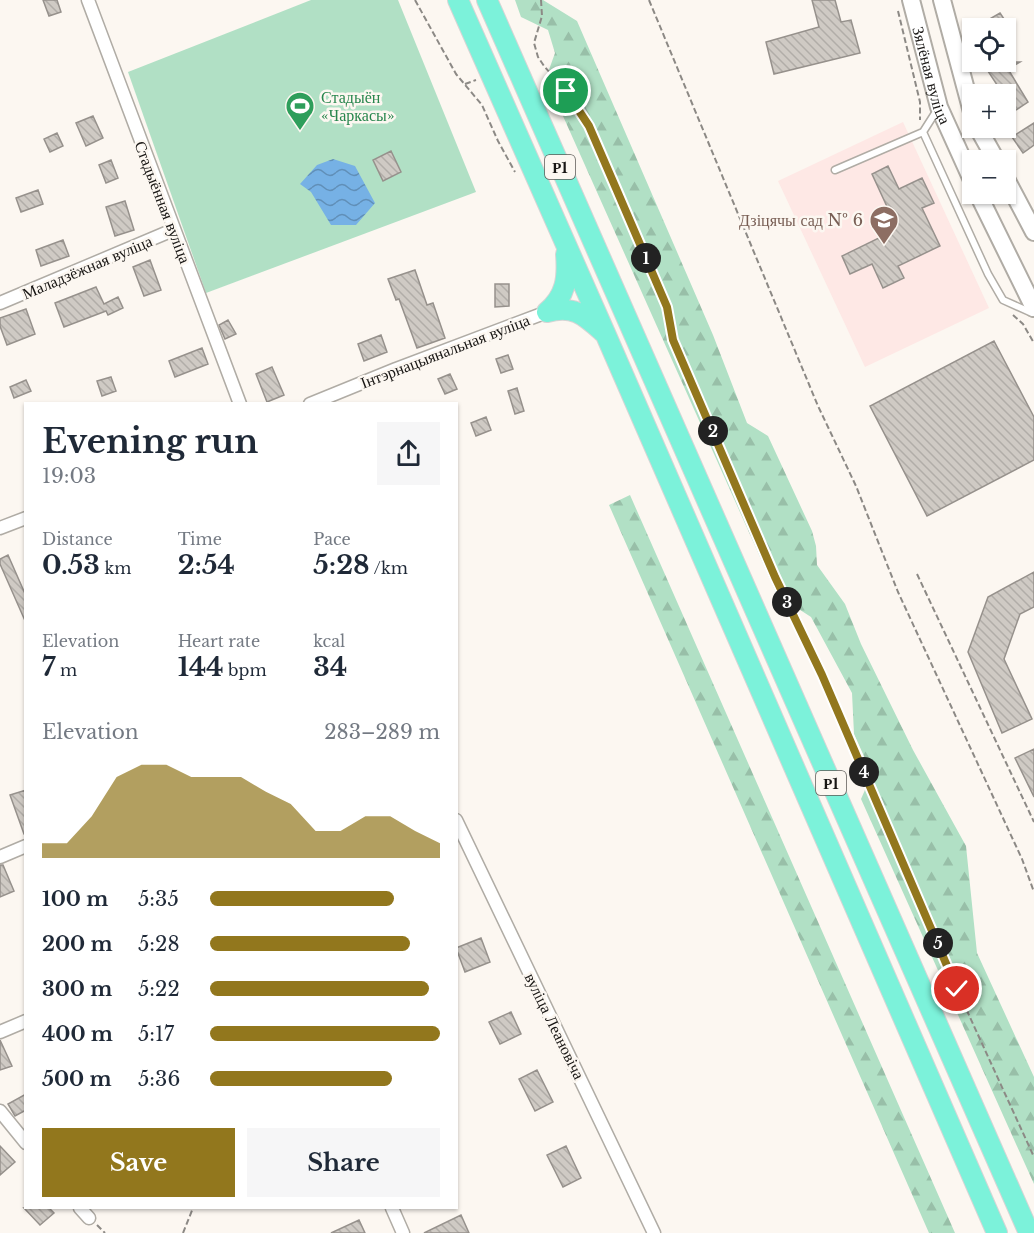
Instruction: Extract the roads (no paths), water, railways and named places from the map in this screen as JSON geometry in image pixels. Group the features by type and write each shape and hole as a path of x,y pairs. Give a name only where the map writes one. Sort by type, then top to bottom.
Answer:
{"highway":[{"name":"Р1","path":"458,0 606,333 997,1233"},
{"name":"Р1","path":"488,0 1029,1233"},
{"path":"547,312 562,296 565,289 567,255 563,237"},
{"path":"547,312 563,308 572,310 606,333"}],"main road":[{"name":"Зялёная вуліца","path":"911,0 939,107 962,158"},
{"name":"Зялёная вуліца","path":"942,0 964,84"},
{"path":"1016,196 1032,223"},
{"path":"983,204 1034,308"}],"street":[{"name":"Стадыённая вуліца","path":"88,0 239,402"},
{"name":"Маладзёжная вуліца","path":"0,303 173,230"},
{"name":"Інтэрнацыянальная вуліца","path":"315,402 547,312"},
{"path":"0,528 24,519"},
{"name":"вуліца Леановіча","path":"458,826 654,1233"},
{"path":"0,857 24,847"},
{"path":"0,1032 24,1022"},
{"path":"0,1111 24,1141"},
{"path":"81,1209 89,1218"},
{"path":"392,1209 403,1233"}],"lane":[{"path":"835,170 923,132 939,107"},
{"path":"923,132 988,274 1003,300 1034,314"}],"water":[{"path":"333,159 355,166 375,203 356,225 331,225 311,192 300,184 317,165"}],"place":[{"name":"Стадыён «Чаркасы»","path":"300,132"},
{"name":"Дзіцячы сад № 6","path":"884,246"}]}
